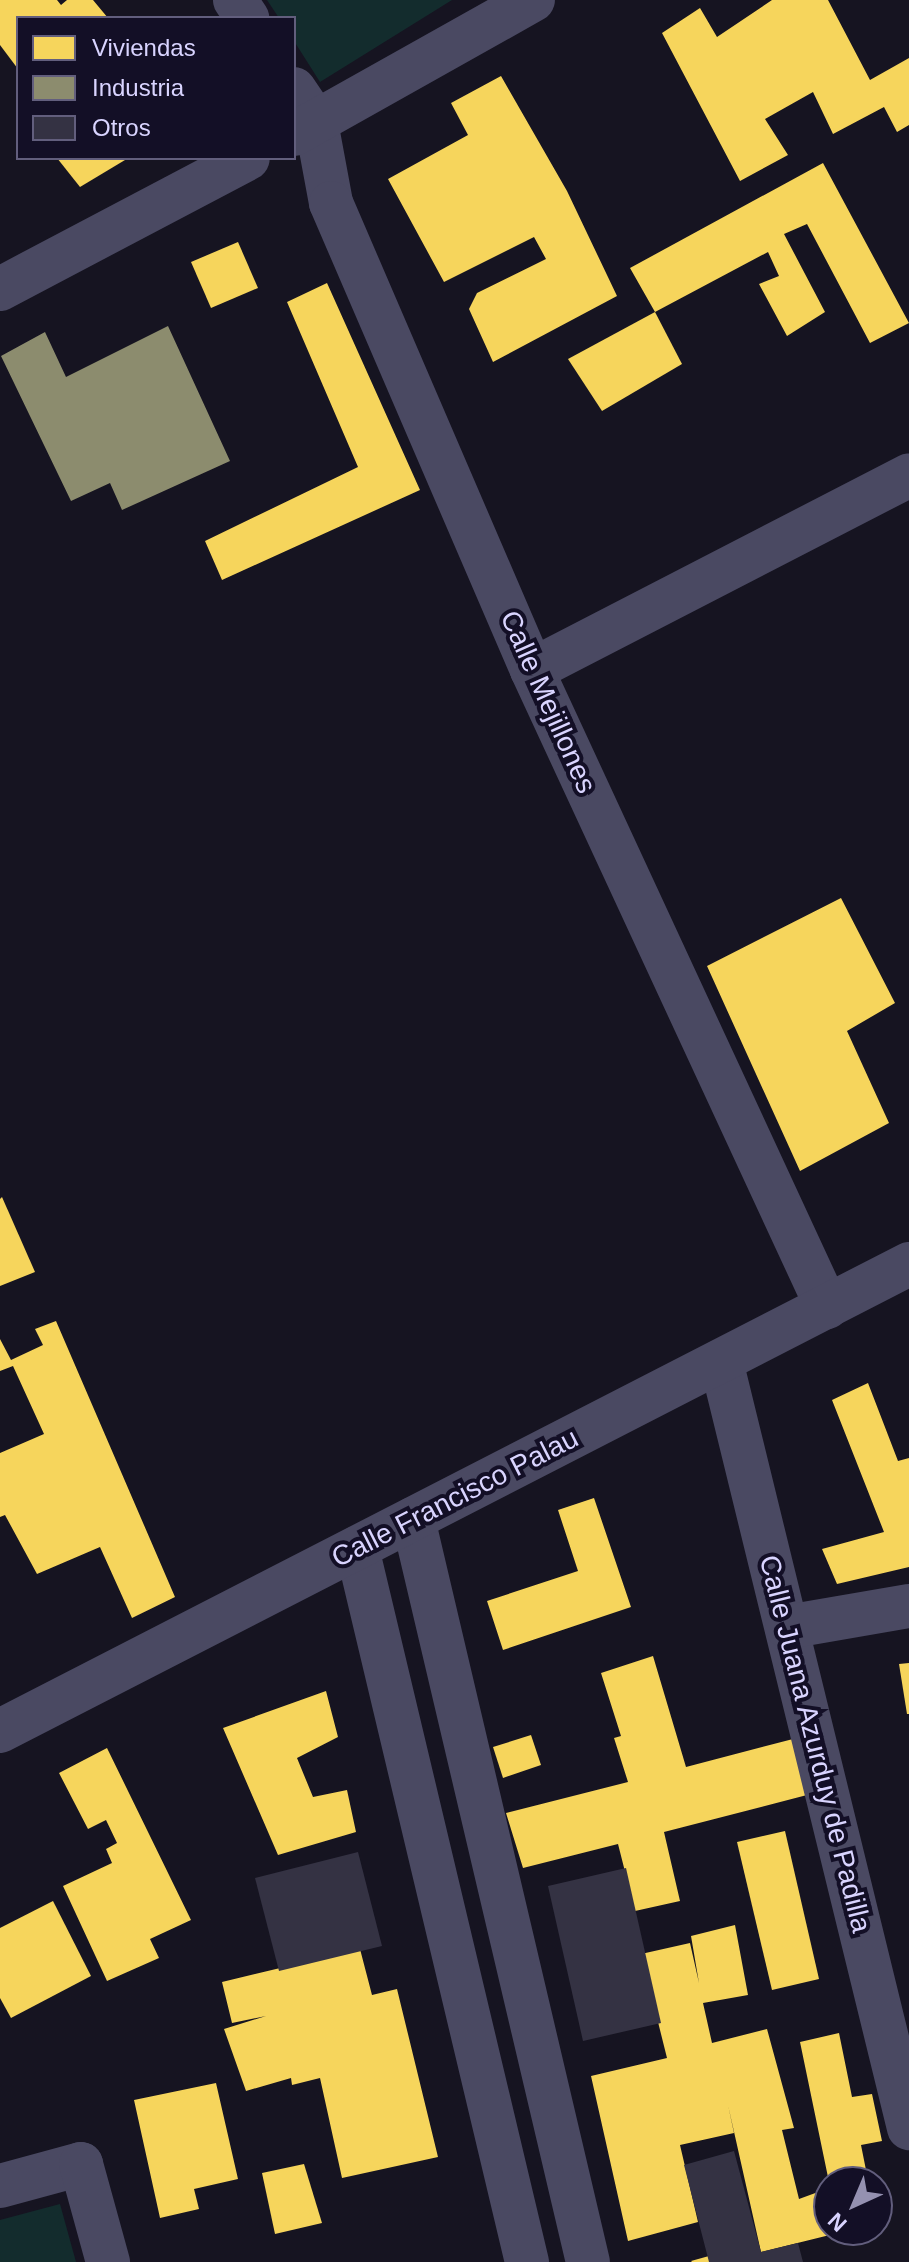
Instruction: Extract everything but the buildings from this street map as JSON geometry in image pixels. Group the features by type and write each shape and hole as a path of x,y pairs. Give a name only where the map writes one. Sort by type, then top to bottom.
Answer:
{"street":[{"path":"301,115 533,0"},
{"name":"Calle Mejillones","path":"301,115 331,203 532,670 827,1307"},
{"path":"0,289 244,160"},
{"path":"532,670 909,475"},
{"name":"Calle Francisco Palau","path":"0,1731 909,1264"},
{"name":"Calle Juana Azurduy de Padilla","path":"721,1361 787,1627 895,2012 909,2128"},
{"path":"413,1519 588,2262"},
{"path":"357,1548 527,2262"},
{"path":"787,1627 909,1606"},
{"path":"0,2186 81,2164 108,2262"}],"green space":[{"path":"267,0 452,0 320,82 296,44 296,16 278,16"},
{"path":"60,2204 76,2262 0,2262 0,2220"}]}
